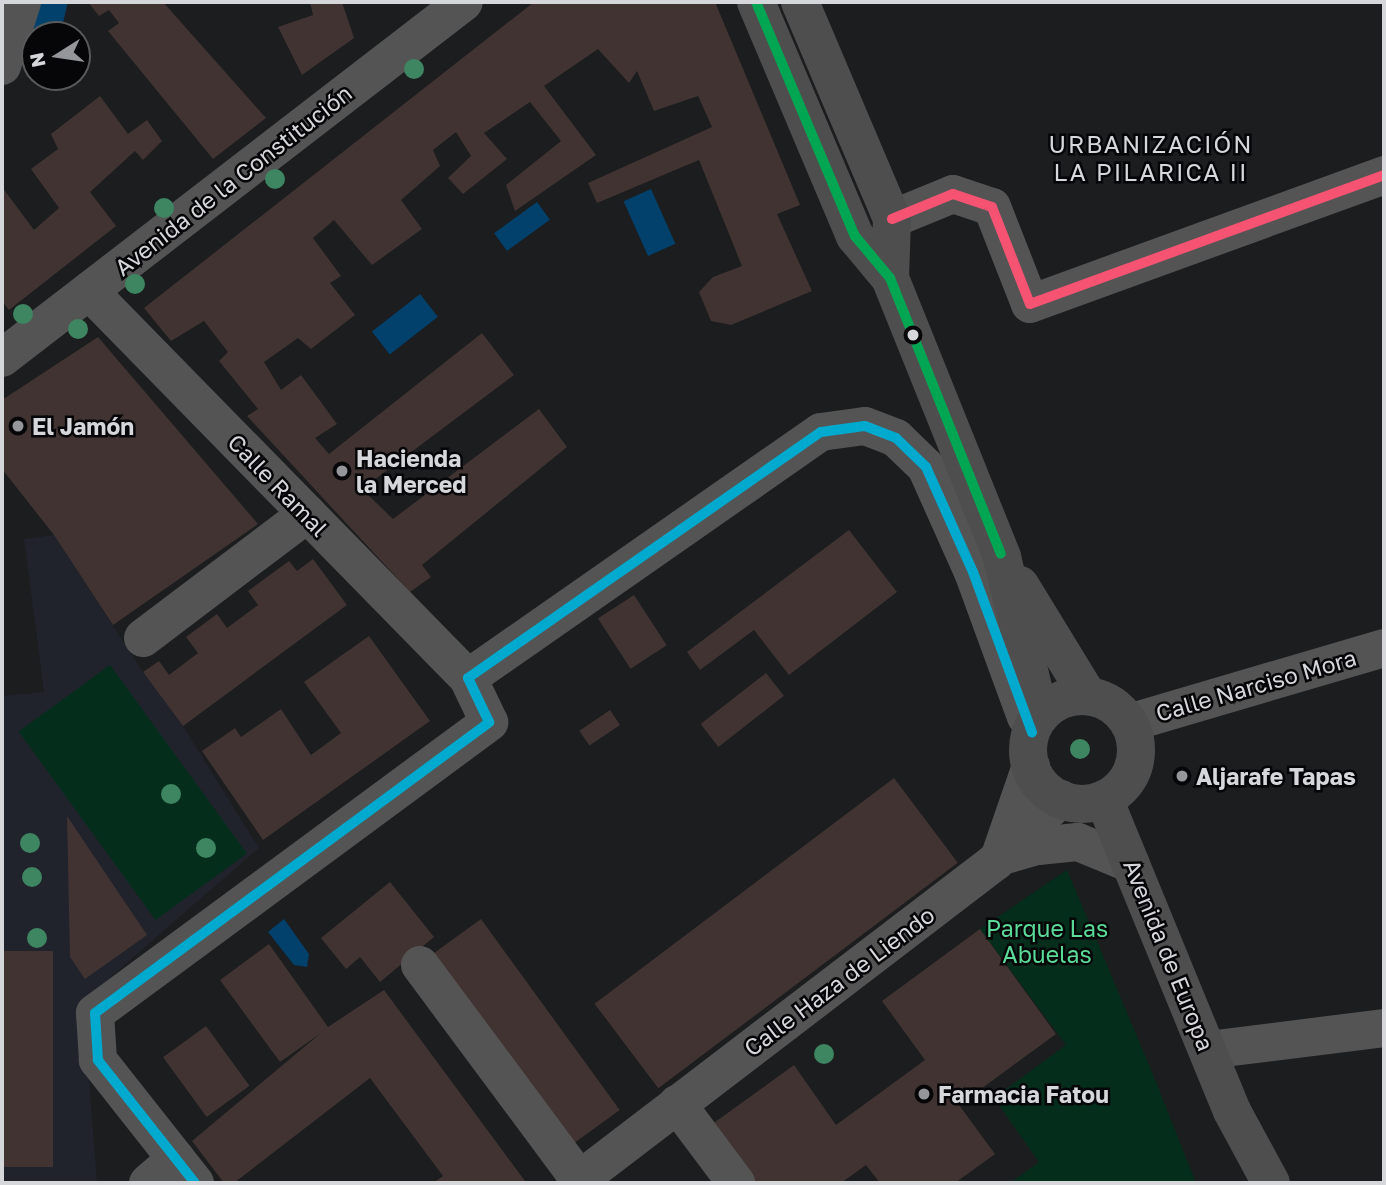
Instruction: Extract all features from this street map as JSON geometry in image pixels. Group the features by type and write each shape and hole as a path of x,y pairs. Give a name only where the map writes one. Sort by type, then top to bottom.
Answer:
{"main road":[{"path":"756,2 855,236 890,278 1002,556 1088,696"},
{"path":"775,2 792,42 857,131"},
{"path":"800,2 857,131 892,219 890,278"},
{"path":"1002,556 1034,738 1037,779 1060,799 1090,804 1119,789 1130,775 1136,758 1135,740 1129,723 1118,709 1104,700 1088,696 1070,697 1054,704 1034,738"},
{"name":"Avenida de Europa","path":"1104,799 1232,1111 1271,1183"},
{"name":"Avenida de Europa","path":"1232,1111 1248,1183"}],"street":[{"path":"2,65 22,2"},
{"name":"Avenida de la Constitución","path":"2,358 464,2"},
{"path":"892,219 953,194 992,207 1030,304 1384,175"},
{"name":"Calle Ramal","path":"89,291 468,678 489,722 95,1013 98,1060 186,1171"},
{"path":"468,678 821,432 865,426 896,438 926,467 973,572 1034,738 1000,856"},
{"path":"143,638 307,514"},
{"name":"Calle Narciso Mora","path":"1129,723 1384,648"},
{"name":"Calle Haza de Liendo","path":"579,1182 1000,856 1060,799"},
{"path":"1000,856 1038,846 1078,842 1131,864"},
{"path":"420,965 579,1182"},
{"path":"1208,1050 1384,1028"},
{"path":"677,1104 736,1183"},
{"path":"148,1183 186,1171"}],"shaded area":[{"path":"54,535 143,672 183,726 259,848 83,1001 97,1183 2,1183 2,696 44,692 24,539"}],"green space":[{"path":"110,665 247,854 156,920 19,731"},
{"name":"Parque Las Abuelas","path":"1067,870 1196,1183 1010,1183 1039,1162 994,1098 1066,1045 980,929"}],"water":[{"path":"38,2 68,2 63,21 34,21"},
{"path":"651,189 675,244 648,256 624,201"},
{"path":"537,202 550,220 507,251 494,233"},
{"path":"420,294 438,317 390,354 372,332"},
{"path":"284,919 309,954 307,967 294,965 268,932"}],"building":[{"path":"88,2 163,2 266,118 213,159 108,31 119,23 109,10 99,16"},
{"path":"310,2 342,2 354,38 302,75 278,27 313,15"},
{"path":"534,2 715,2 800,205 777,214 812,291 731,325 711,321 699,292 713,277 742,266 699,160 597,203 588,183 712,127 698,96 654,111 637,71 629,83 598,49 544,86 596,155 515,211 506,185 561,141 530,102 484,133 507,159 463,194 448,178 471,156 456,132 433,150 440,166 401,200 422,229 372,265 334,220 313,238 341,276 330,283 355,315 311,349 298,338 264,362 281,390 301,375 337,424 315,438 329,454 482,333 514,375 362,489 393,519 539,409 567,447 422,565 431,577 410,592 247,416 258,409 219,361 228,352 204,321 171,341 144,308"},
{"path":"100,96 128,134 147,120 162,141 143,160 135,151 90,192 116,226 9,310 2,301 2,187 34,230 59,208 31,169 58,149 51,134"},
{"path":"98,337 258,524 113,625 54,535 2,469 2,400"},
{"path":"849,530 897,592 789,675 754,630 700,670 687,652"},
{"path":"313,559 347,605 183,726 143,672 159,661 169,675 198,653 186,637 217,614 227,628 258,605 248,591 289,561 297,571"},
{"path":"634,595 667,645 631,669 598,618"},
{"path":"369,636 430,721 263,840 202,751 235,728 241,737 281,709 311,755 341,733 304,682"},
{"path":"766,673 784,696 718,747 701,724"},
{"path":"610,710 620,725 589,746 579,731"},
{"path":"894,778 958,863 658,1088 595,1004"},
{"path":"67,816 147,935 85,979 70,957"},
{"path":"390,882 434,937 380,982 360,957 346,969 321,938"},
{"path":"481,919 620,1110 570,1146 432,955"},
{"path":"980,929 1056,1034 959,1105 995,1154 955,1183 880,1183 866,1165 841,1183 754,1183 711,1125 794,1065 836,1125 925,1060 882,1001"},
{"path":"269,944 328,1027 384,990 525,1181 433,1183 443,1176 370,1078 234,1183 224,1183 192,1141 321,1033 280,1062 220,980"},
{"path":"2,951 53,951 53,1167 2,1167"},
{"path":"206,1026 249,1086 207,1117 163,1057"}],"transit line":[{"path":"756,2 855,236 890,278 1001,554"},
{"path":"892,219 953,194 992,207 1030,304 1384,175"},
{"path":"195,1183 98,1060 95,1013 489,722 468,678 821,432 865,426 896,438 926,467 973,572 1032,732"}],"place":[{"name":"El Jamón","path":"18,426"},
{"name":"Hacienda la Merced","path":"342,471"},
{"name":"Aljarafe Tapas","path":"1182,776"},
{"name":"Farmacia Fatou","path":"924,1094"}],"district":[{"name":"URBANIZACIÓN LA PILARICA II","path":"1151,158"}]}
